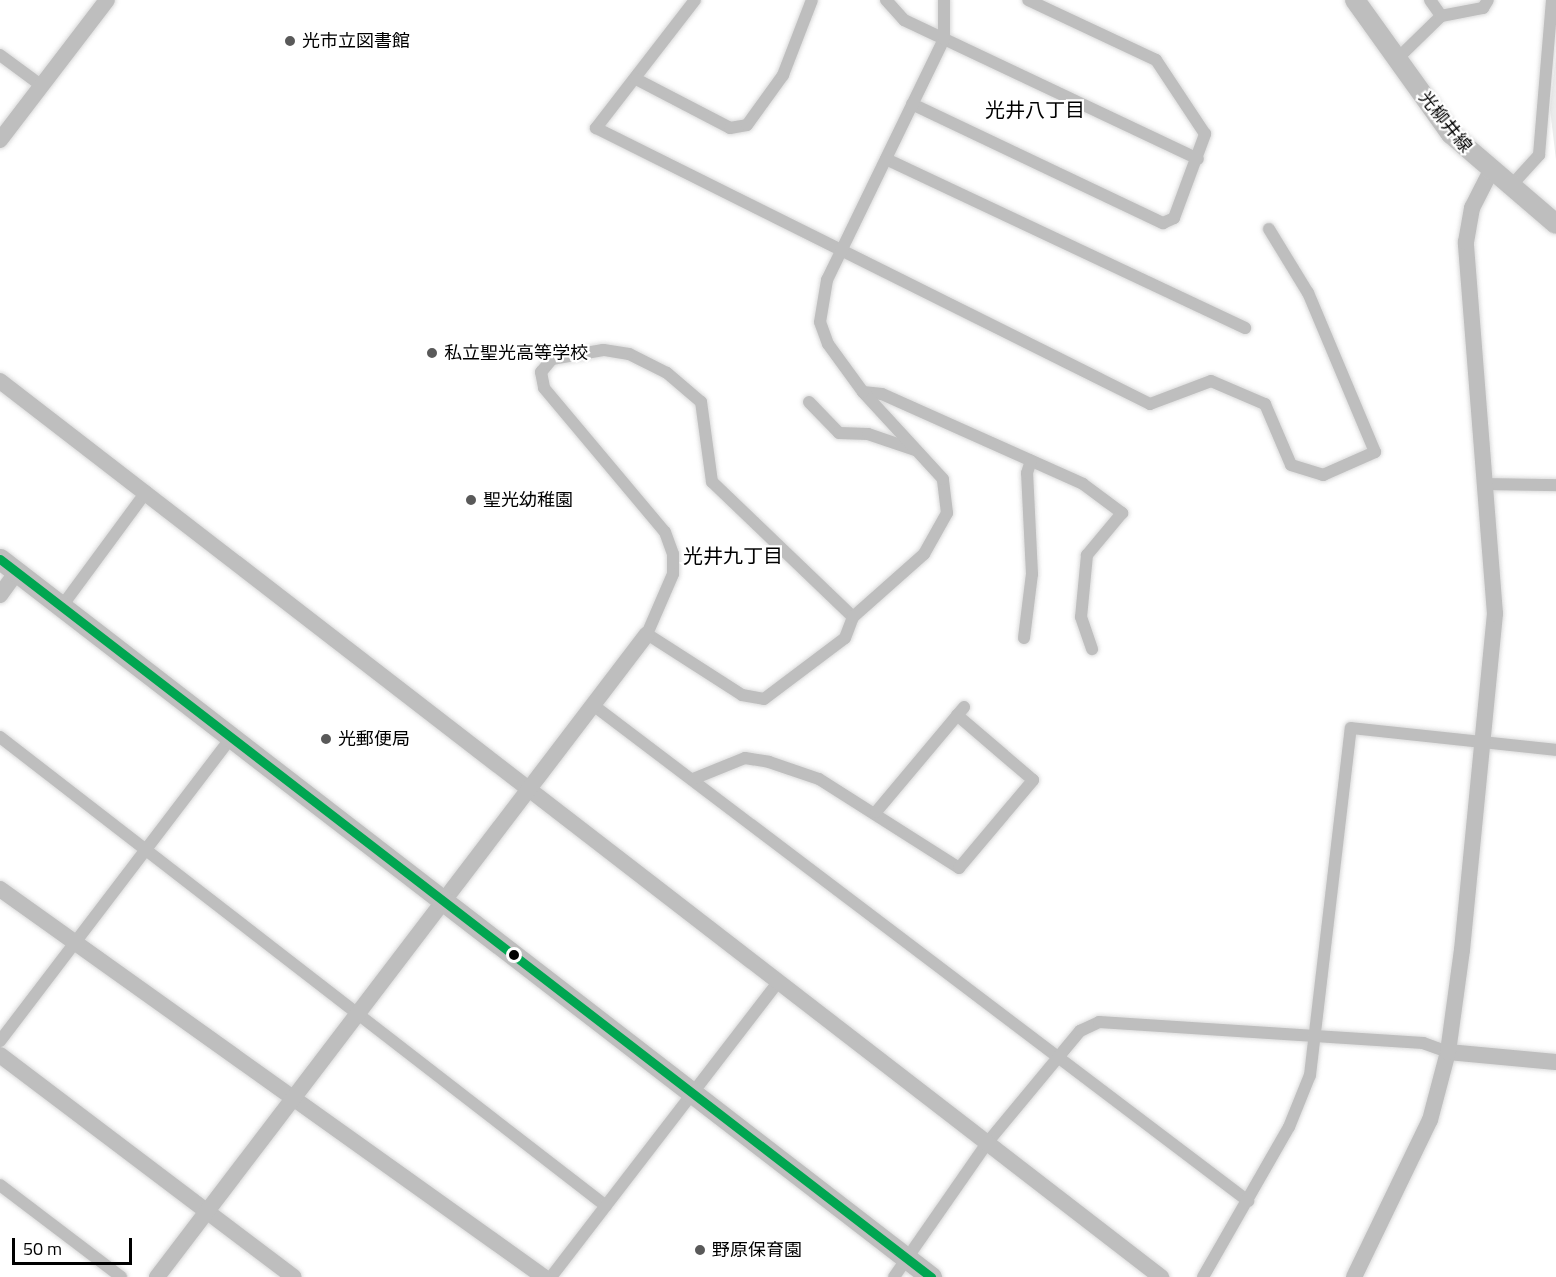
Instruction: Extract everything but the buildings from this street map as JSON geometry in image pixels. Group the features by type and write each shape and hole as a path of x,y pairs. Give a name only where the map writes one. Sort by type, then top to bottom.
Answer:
{"highway":[{"path":"8,566 444,899 931,1277"}],"main road":[{"name":"光柳井線","path":"1355,0 1451,134 1490,173 1556,224"}],"street":[{"path":"0,140 107,0"},
{"path":"695,0 596,128 1150,404 1211,381 1265,404 1292,465 1323,475 1375,452 1308,293 1269,229"},
{"path":"636,79 730,128 747,125 783,75 812,0"},
{"path":"886,0 904,20 1198,159"},
{"path":"647,634 742,695 764,699 845,638 854,617 919,560 947,513 943,480 863,392 828,344 820,322 821,300 841,252 944,39 944,0"},
{"path":"912,104 1163,223 1174,218 1198,159 1205,134 1156,60 1028,0"},
{"path":"1430,0 1442,16"},
{"path":"1397,59 1442,16 1483,8 1488,0"},
{"path":"1509,188 1539,155 1552,0"},
{"path":"0,55 42,86"},
{"path":"886,159 1245,328"},
{"path":"1354,1277 1413,1164 1448,1052 1486,743 1495,614 1489,484 1466,242 1472,208 1490,173"},
{"path":"157,1277 647,634 667,596 673,554 665,532 544,388 541,372 552,359 572,352 629,354 667,373 701,402 712,482 854,617"},
{"path":"0,381 1161,1277"},
{"path":"863,392 882,394 1083,484 1122,513 1087,555 1081,617 1092,649"},
{"path":"809,402 839,433 868,434 915,450"},
{"path":"1024,638 1032,574 1027,507 1031,460"},
{"path":"1489,484 1556,485"},
{"path":"62,606 146,492"},
{"path":"0,595 8,566"},
{"path":"593,705 693,779 1017,1030 1059,1057 1248,1201"},
{"path":"693,779 724,763 753,759 819,779 876,812 959,868 1033,780 961,711 876,812"},
{"path":"1203,1277 1289,1127 1318,1036 1314,1023 1351,728 1556,750"},
{"path":"0,1041 232,736"},
{"path":"0,737 606,1206"},
{"path":"0,889 76,940 544,1277"},
{"path":"551,1277 779,981"},
{"path":"894,1277 908,1260 987,1143 1080,1031 1099,1022 1423,1043 1448,1052 1556,1062"},
{"path":"0,1055 294,1277"},
{"path":"0,1185 121,1277"}],"shaded area":[{"path":"1556,55 1556,160 1550,109"}],"transit line":[{"path":"0,559 931,1277"}],"place":[{"name":"光市立図書館","path":"290,41"},
{"name":"私立聖光高等学校","path":"432,353"},
{"name":"聖光幼稚園","path":"471,500"},
{"name":"光郵便局","path":"326,739"},
{"name":"野原保育園","path":"700,1250"}],"district":[{"name":"光井八丁目","path":"1035,109"},
{"name":"光井九丁目","path":"733,555"}]}
